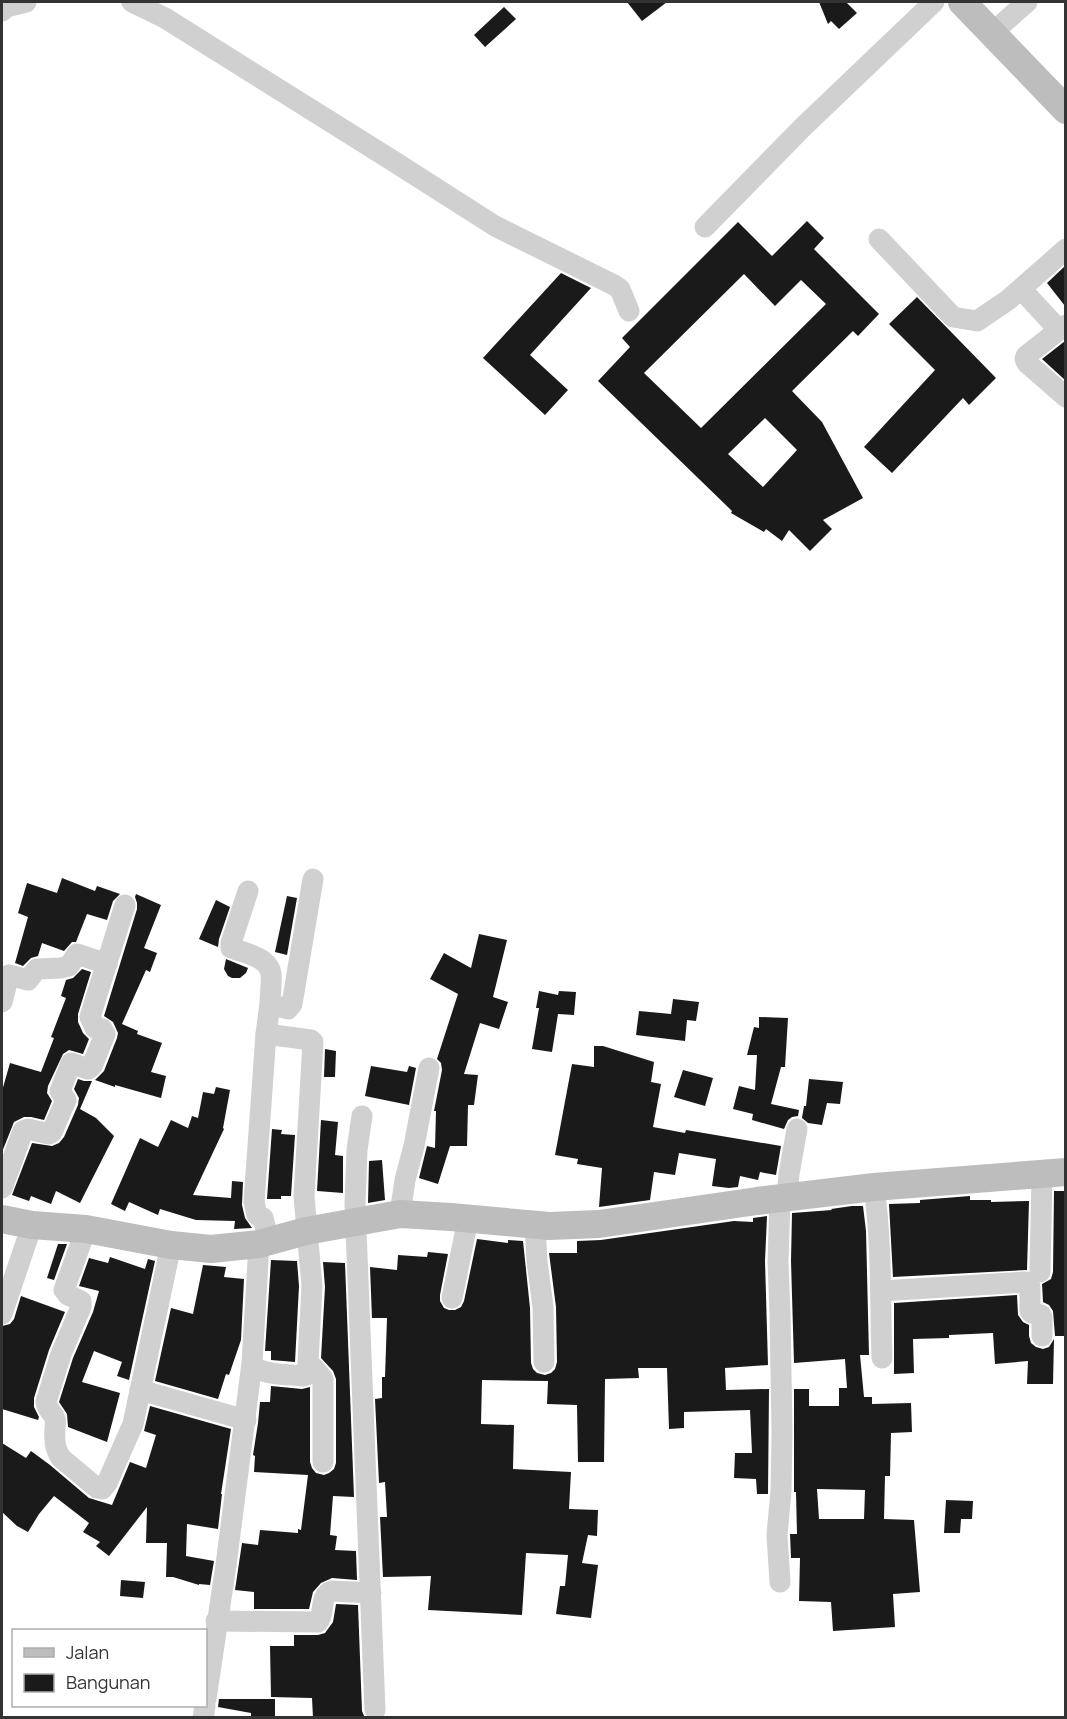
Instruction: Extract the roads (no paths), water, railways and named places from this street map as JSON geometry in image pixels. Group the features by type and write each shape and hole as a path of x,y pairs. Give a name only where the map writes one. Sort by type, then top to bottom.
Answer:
{"street":[{"path":"2,11 26,2"},
{"path":"132,2 165,18 495,226 614,285 620,289 629,311"},
{"path":"705,226 803,127 934,2"},
{"path":"962,2 1065,110"},
{"path":"992,33 1027,2"},
{"path":"879,239 953,317 977,321 1008,300 1065,249"},
{"path":"1021,289 1062,327 1025,359 1065,397"},
{"path":"270,1004 288,1009 292,1004 313,879"},
{"path":"207,1691 246,1420 265,1234 254,1202 271,973 268,966 250,954 231,948 248,891"},
{"path":"2,1188 23,1131 28,1129 49,1134 52,1132 66,1100 60,1090 70,1063 88,1069 92,1066 105,1034 102,1029 95,1028 90,1017 125,905"},
{"path":"2,1002 9,975 28,980 36,969 69,966 77,954 107,964"},
{"path":"252,1363 260,1372 307,1375 312,1286 304,1196 313,1042 266,1034"},
{"path":"401,1210 405,1180 429,1068"},
{"path":"362,1116 357,1150 355,1214 375,1710"},
{"path":"780,1582 777,1535 781,1491 782,1433 778,1262 796,1129"},
{"path":"2,1219 32,1225 86,1229 171,1245 211,1249 265,1234 355,1214 401,1210 536,1225 599,1224 757,1201 786,1190 874,1187 1054,1173 1040,1272"},
{"path":"874,1187 881,1291 882,1358"},
{"path":"452,1298 468,1219"},
{"path":"2,1314 32,1225"},
{"path":"536,1225 537,1261 543,1307 544,1362"},
{"path":"86,1229 64,1290 68,1295 81,1301 81,1306 61,1354 46,1408 56,1421 56,1452 97,1488 102,1489 107,1484 133,1424 171,1245"},
{"path":"881,1291 1026,1282 1030,1287 1030,1311 1041,1314 1042,1336"},
{"path":"308,1368 314,1368 322,1379 323,1462"},
{"path":"140,1390 246,1420"},
{"path":"216,1621 318,1622 322,1617 323,1598 327,1593 332,1591 371,1593"}]}
